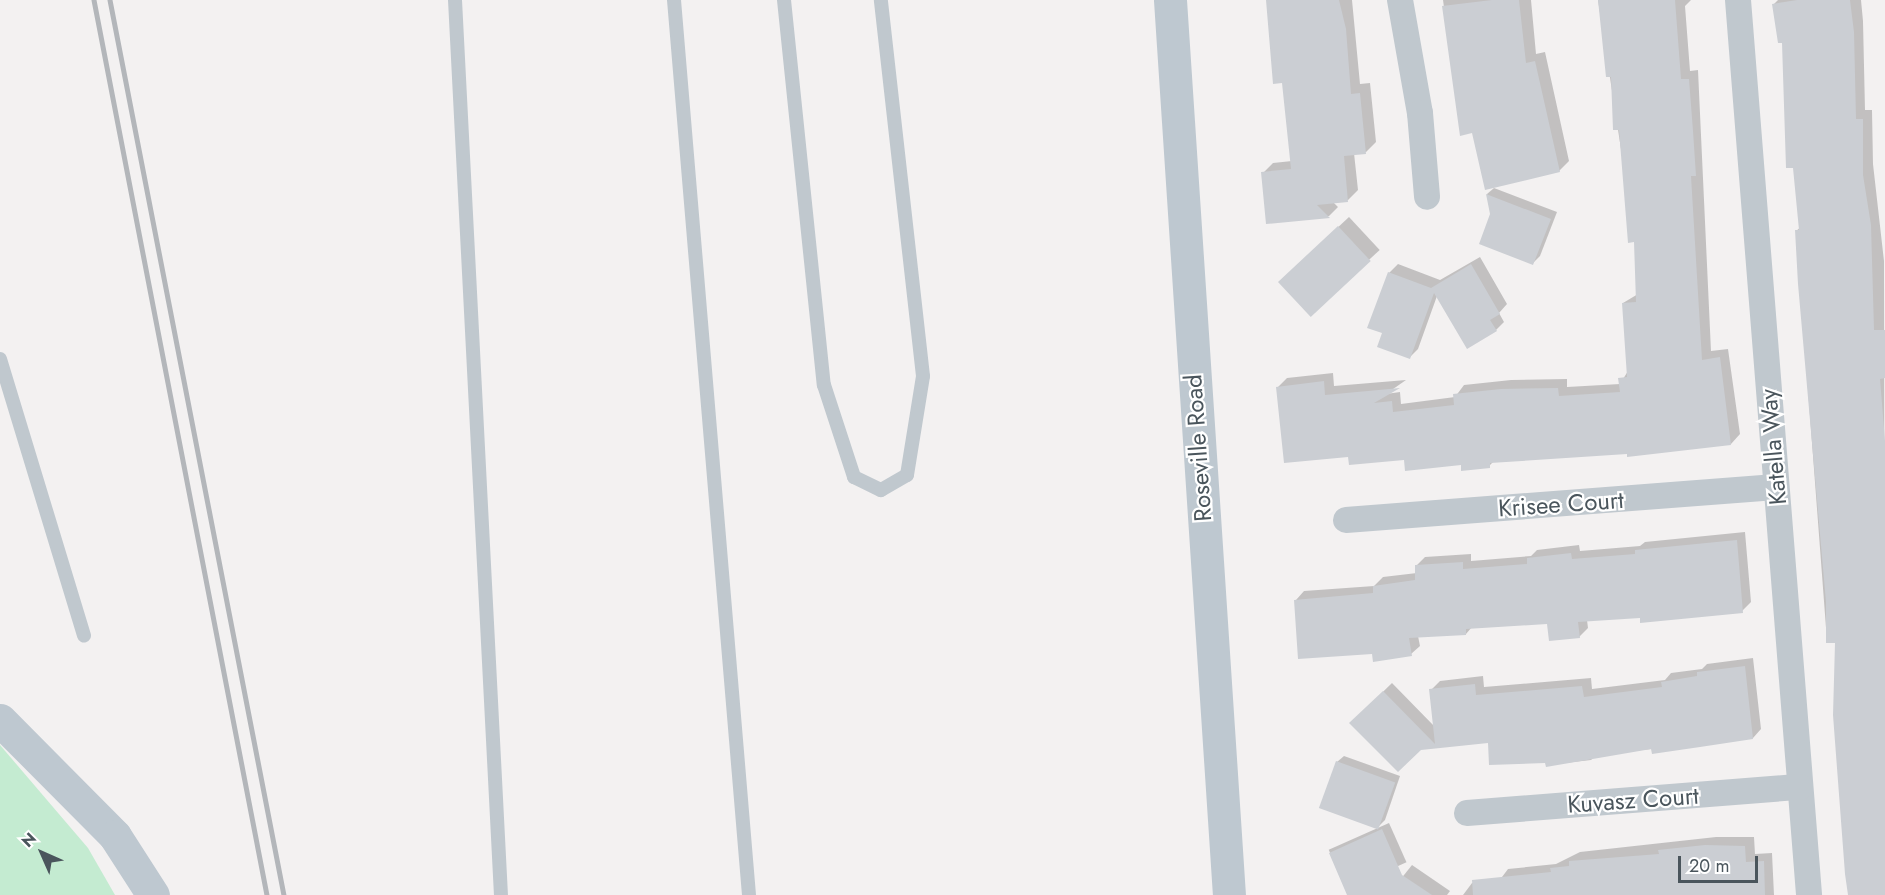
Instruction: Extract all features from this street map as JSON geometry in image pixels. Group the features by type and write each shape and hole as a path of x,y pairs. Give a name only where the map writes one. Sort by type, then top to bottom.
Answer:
{"main road":[{"name":"Roseville Road","path":"1170,0 1229,895"},
{"path":"0,720 115,836 153,895"}],"street":[{"path":"1400,0 1420,113 1427,197"},
{"name":"Katella Way","path":"1738,0 1809,895"},
{"name":"Krisee Court","path":"1346,520 1776,487"},
{"name":"Kuvasz Court","path":"1467,813 1800,787"}],"lane":[{"path":"455,0 501,895"},
{"path":"674,0 749,895"},
{"path":"784,0 824,385 854,477 881,490 907,475 923,376 881,0"},
{"path":"0,359 84,636"}],"green space":[{"path":"0,745 88,848 115,895 0,895"}],"building":[{"path":"1266,0 1339,0 1346,29 1351,94 1360,93 1366,154 1344,156 1348,202 1317,205 1330,218 1266,224 1261,172 1291,169 1282,83 1273,84"},
{"path":"1492,0 1519,0 1526,63 1535,61 1560,172 1485,190 1472,133 1460,136 1442,6"},
{"path":"1598,0 1675,0 1681,79 1689,79 1693,131 1696,176 1691,176 1702,360 1720,357 1731,445 1627,457 1627,454 1490,463 1490,468 1461,471 1461,465 1405,471 1404,460 1349,465 1348,457 1284,463 1276,387 1324,381 1325,395 1400,388 1374,403 1392,401 1393,412 1454,405 1453,394 1501,389 1558,388 1559,396 1620,392 1618,378 1627,377 1622,303 1636,302 1634,242 1628,243 1619,130 1613,130 1611,77 1606,77"},
{"path":"1797,0 1850,0 1854,32 1856,119 1863,119 1863,175 1871,225 1874,330 1885,330 1885,378 1880,379 1885,441 1885,895 1848,895 1845,874 1833,715 1835,643 1826,643 1826,602 1798,284 1795,230 1799,230 1793,168 1786,168 1782,43 1778,43 1772,4"},
{"path":"1486,194 1551,219 1533,265 1479,244 1490,214"},
{"path":"1338,226 1371,261 1311,317 1278,282"},
{"path":"1471,264 1500,314 1490,320 1497,331 1467,349 1434,293 1410,359 1377,347 1382,333 1367,328 1388,272 1431,288"},
{"path":"1737,540 1743,613 1640,623 1640,618 1578,622 1580,638 1549,641 1547,624 1466,629 1466,635 1409,638 1412,656 1373,662 1372,654 1298,659 1294,600 1373,593 1373,586 1415,580 1415,565 1463,562 1463,569 1527,564 1527,558 1571,553 1572,559 1635,554 1635,550"},
{"path":"1745,666 1753,739 1652,754 1651,749 1546,767 1545,763 1489,765 1488,743 1421,750 1398,772 1349,723 1383,691 1435,744 1429,689 1475,684 1476,695 1582,686 1584,697 1662,687 1661,682 1697,676 1697,672"},
{"path":"1336,761 1395,783 1378,830 1319,808"},
{"path":"1382,829 1402,875 1432,895 1347,895 1329,853"},
{"path":"1705,845 1745,846 1746,862 1764,861 1765,895 1473,895 1472,880 1551,872 1550,868 1569,866 1569,861 1659,854 1658,850"}],"railway":[{"path":"94,0 267,895"},
{"path":"110,0 284,895"}]}
